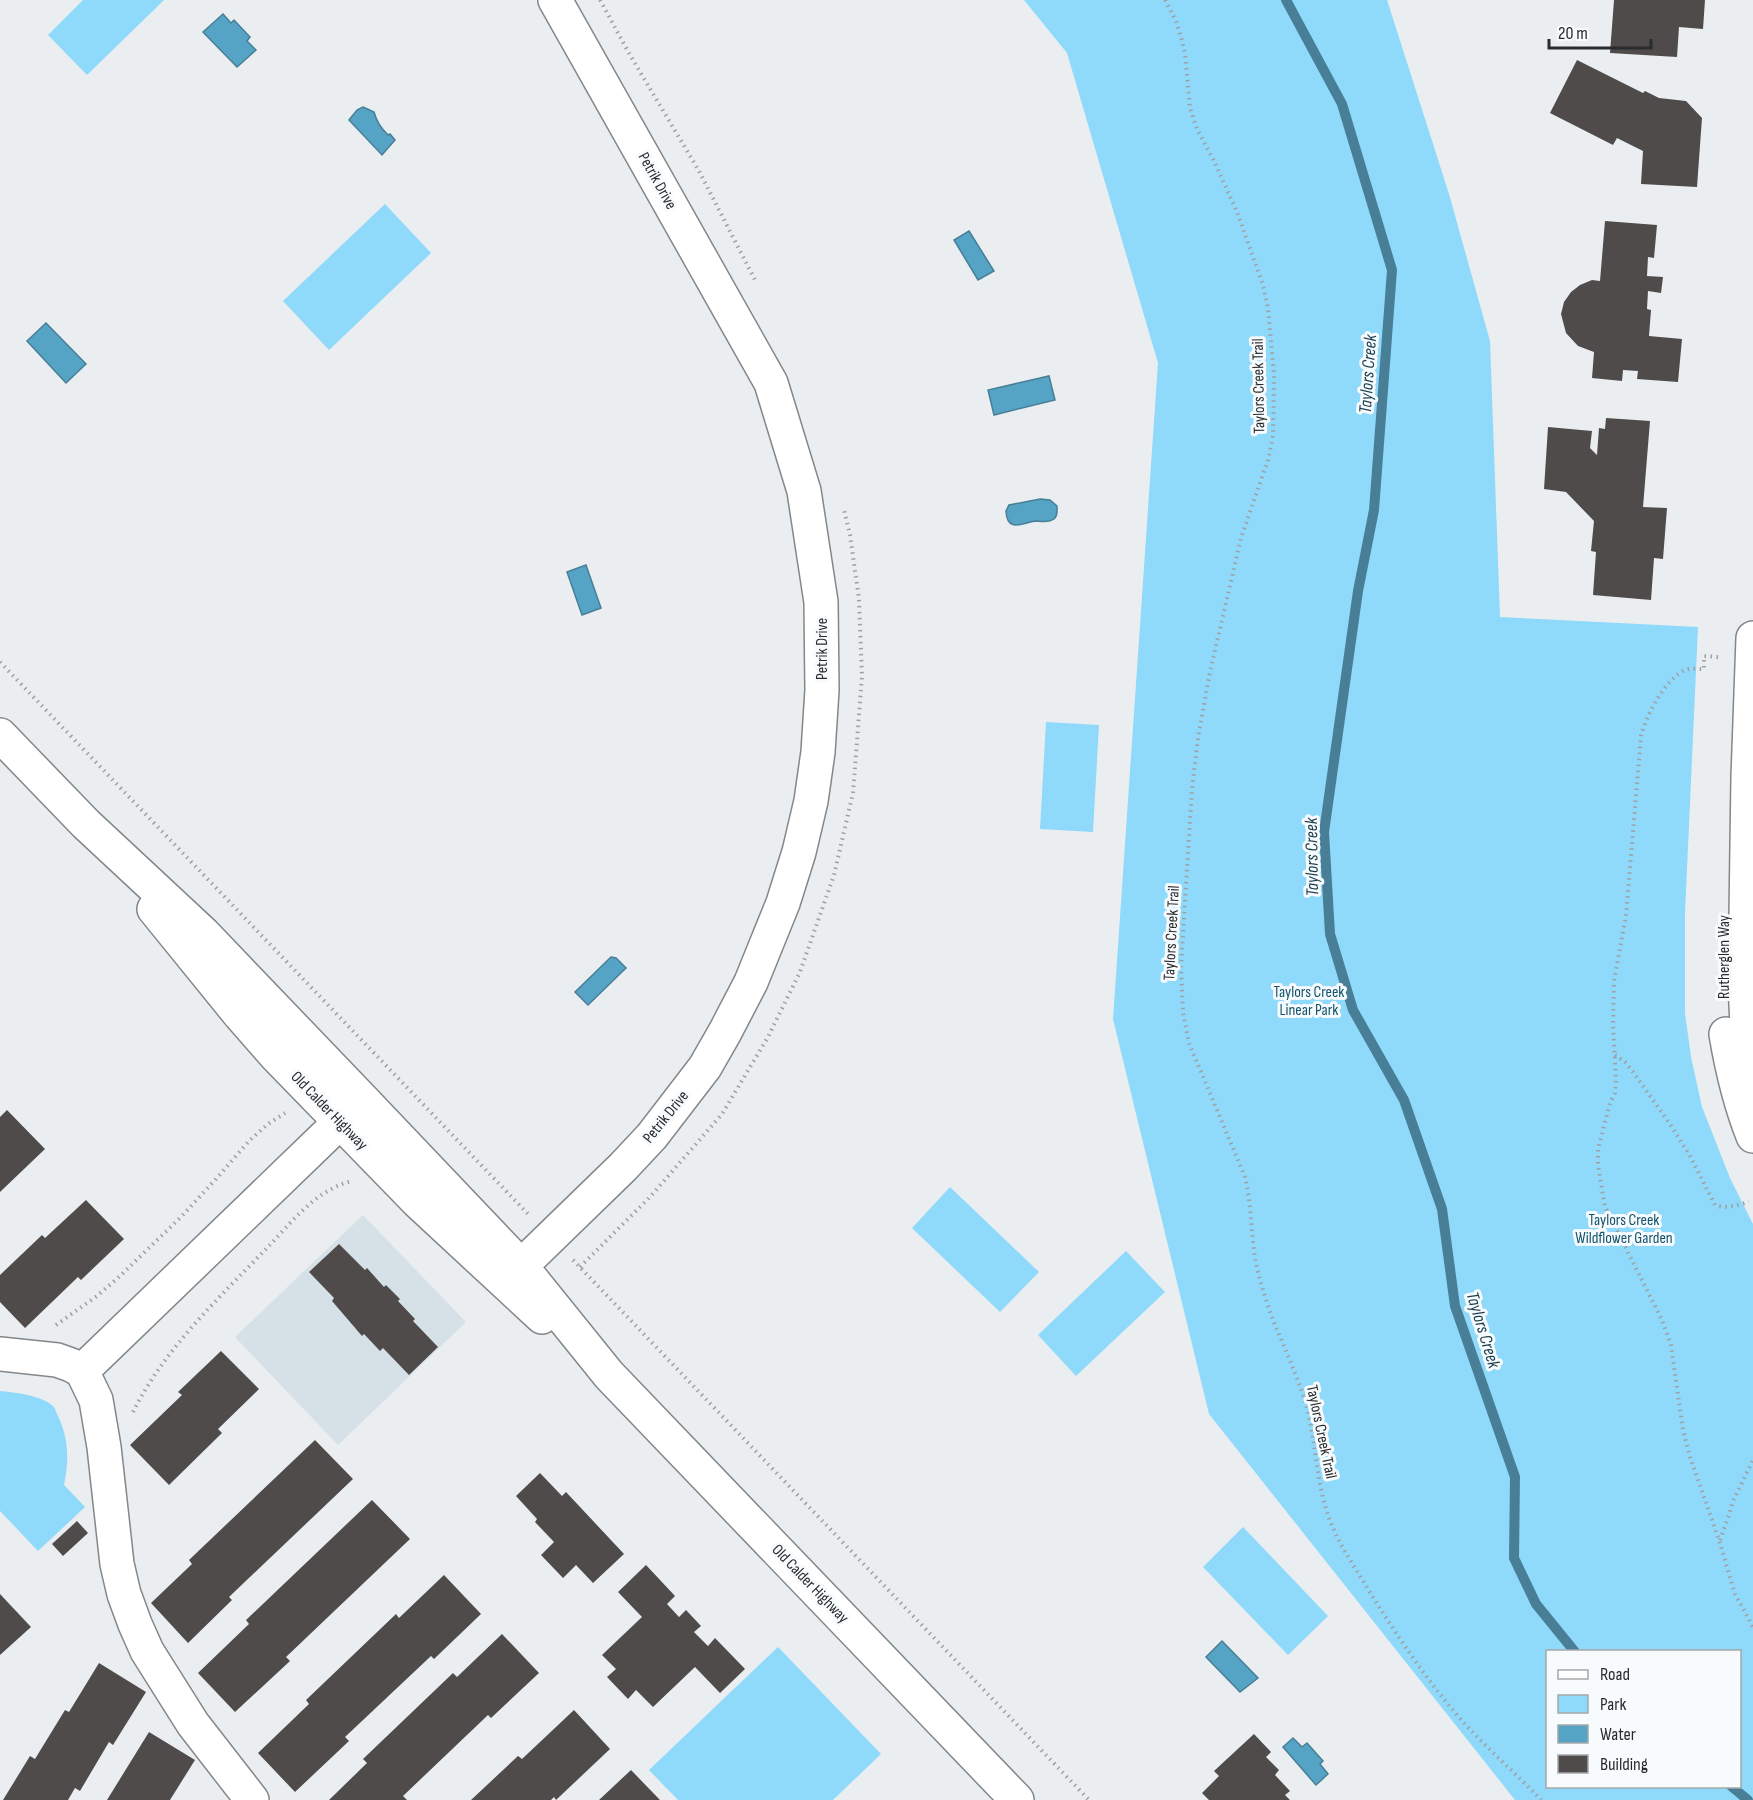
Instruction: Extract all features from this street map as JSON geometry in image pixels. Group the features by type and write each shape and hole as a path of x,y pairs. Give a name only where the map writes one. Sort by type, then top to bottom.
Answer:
{"street":[{"name":"Petrik Drive","path":"513,1275 652,1136 705,1067 720,1041 751,982 783,903 799,852 811,801 818,752 822,690 821,602 804,491 771,383 555,0"},
{"name":"Rutherglen Way","path":"1752,648 1745,985 1747,1024 1753,1065"},
{"name":"Old Calder Highway","path":"0,735 86,824 203,933 351,1111 603,1368 1017,1800"},
{"name":"Rutherglen Way","path":"1748,777 1725,902 1722,959 1725,1026 1731,1065 1739,1098 1753,1136"},
{"path":"82,1371 351,1111"},
{"path":"14,1355 57,1360 82,1371 96,1400 104,1448 117,1564 124,1594 139,1633 147,1651 193,1724 252,1800"}],"path":[{"path":"600,0 699,171 757,282"},
{"name":"Taylors Creek Trail","path":"1165,0 1176,21 1185,52 1190,108 1197,129 1237,212 1263,285 1268,308 1274,374 1273,436 1268,460 1241,538 1210,672 1198,738 1192,789 1181,966 1182,1005 1189,1043 1245,1177 1259,1274 1275,1326 1296,1375 1306,1407 1324,1503 1332,1527 1358,1574 1403,1644 1451,1708 1541,1800"},
{"path":"580,1267 650,1197 722,1114 768,1037 800,972 834,875 853,793 862,676 859,599 850,535 842,501"},
{"path":"1752,648 1704,656 1704,669 1692,669 1679,674 1658,698 1643,728 1626,916 1614,981 1615,1093 1610,1103 1598,1149 1598,1165 1605,1207 1662,1320 1671,1346 1683,1430 1690,1457 1735,1594 1753,1627"},
{"path":"0,662 1089,1800"},
{"path":"1614,1054 1625,1062 1670,1124 1690,1156 1715,1205 1727,1207 1749,1203"},
{"path":"14,1355 81,1308 120,1276 181,1217 249,1141 289,1109"},
{"path":"104,1448 117,1442 155,1373 216,1299 304,1209 331,1189 362,1179"},
{"path":"1719,1540 1730,1515 1733,1501 1753,1460"}],"shaded area":[{"path":"363,1215 466,1322 338,1445 235,1337"}],"green space":[{"path":"83,0 164,0 87,75 48,35"},
{"name":"Taylors Creek Linear Park","path":"1024,0 1387,0 1449,194 1490,341 1500,617 1698,627 1685,913 1685,1013 1691,1057 1702,1107 1730,1178 1753,1224 1753,1800 1515,1800 1209,1414 1113,1019 1158,363 1067,53"},
{"path":"385,204 431,253 329,350 283,301"},
{"path":"1046,722 1099,725 1093,832 1040,829"},
{"path":"950,1187 1039,1272 1000,1312 912,1228"},
{"path":"1126,1251 1165,1292 1076,1376 1038,1335"},
{"path":"0,1391 36,1397 54,1407 66,1442 67,1467 64,1485 85,1507 38,1551 0,1511"},
{"path":"1243,1527 1328,1616 1288,1655 1203,1567"},
{"path":"778,1647 881,1754 833,1800 678,1800 649,1770"}],"water":[{"path":"223,14 231,23 234,20 250,37 247,41 256,50 237,67 203,32"},
{"path":"363,107 374,112 381,127 395,140 382,155 349,120 357,110"},
{"path":"969,231 994,271 978,280 954,240"},
{"path":"46,323 86,364 66,383 27,341"},
{"path":"1049,376 1055,400 994,415 988,390"},
{"path":"1040,499 1050,500 1057,506 1057,515 1054,519 1016,525 1009,522 1006,511 1009,505"},
{"path":"586,565 601,608 582,615 567,572"},
{"path":"611,957 616,958 626,968 588,1005 575,992"},
{"path":"1222,1641 1258,1678 1240,1692 1206,1657"},
{"path":"1293,1738 1302,1747 1307,1743 1323,1761 1320,1764 1328,1774 1316,1785 1283,1747"}],"building":[{"path":"1614,0 1705,0 1703,29 1679,27 1677,57 1610,53"},
{"path":"1577,60 1643,93 1645,91 1659,98 1686,101 1702,118 1697,187 1641,184 1643,151 1617,138 1613,145 1550,113"},
{"path":"1605,221 1657,225 1654,258 1648,257 1647,276 1663,277 1661,293 1648,291 1647,309 1651,310 1649,336 1682,339 1678,382 1637,379 1638,371 1623,370 1622,381 1592,378 1594,352 1578,346 1566,333 1561,314 1564,302 1580,285 1592,280 1600,281"},
{"path":"1606,418 1650,421 1643,507 1667,508 1663,559 1654,558 1651,600 1593,595 1596,552 1591,551 1594,521 1566,492 1544,489 1548,427 1592,431 1590,448 1597,455 1599,428 1605,429"},
{"path":"7,1110 45,1149 0,1192 0,1117"},
{"path":"86,1200 124,1239 81,1280 78,1277 25,1328 0,1302 0,1275 42,1235 45,1238"},
{"path":"339,1244 365,1270 367,1268 384,1287 386,1285 400,1299 398,1301 415,1319 413,1321 438,1347 409,1375 383,1348 380,1351 364,1334 362,1336 332,1301 334,1298 309,1272"},
{"path":"221,1351 259,1389 218,1429 222,1433 169,1485 130,1445 182,1395 178,1392"},
{"path":"315,1440 353,1479 229,1597 232,1600 188,1643 151,1603 192,1564 189,1560"},
{"path":"540,1473 562,1496 566,1492 624,1554 593,1583 576,1565 563,1578 541,1555 554,1542 535,1522 537,1519 516,1496"},
{"path":"372,1500 410,1539 286,1657 290,1661 235,1712 198,1673 249,1624 246,1620"},
{"path":"77,1521 88,1533 63,1556 52,1544"},
{"path":"646,1565 675,1596 667,1604 679,1617 686,1610 701,1626 694,1632 708,1646 715,1638 745,1669 720,1693 695,1667 653,1707 636,1690 628,1699 607,1677 616,1669 602,1655 642,1617 618,1592"},
{"path":"444,1575 481,1614 434,1659 431,1656 345,1737 349,1741 295,1792 258,1753 309,1704 306,1700 396,1614 399,1618"},
{"path":"0,1594 31,1627 0,1655"},
{"path":"502,1634 539,1673 491,1718 488,1715 403,1796 407,1800 329,1800 367,1763 363,1759 453,1673 457,1677"},
{"path":"99,1663 146,1692 113,1745 109,1742 80,1791 75,1788 68,1800 3,1800 30,1756 35,1759 65,1710 69,1712"},
{"path":"574,1710 610,1749 556,1800 554,1797 551,1800 471,1800 518,1756 522,1759"},
{"path":"149,1732 195,1760 170,1800 107,1800"},
{"path":"1254,1734 1271,1752 1266,1757 1279,1770 1275,1775 1290,1791 1285,1795 1290,1800 1209,1800 1202,1793 1219,1776 1214,1771"},
{"path":"631,1770 660,1800 599,1800"}],"waterway":[{"name":"Taylors Creek","path":"1286,0 1342,104 1392,270 1374,510 1358,591 1324,832 1330,934 1353,1010 1404,1100 1442,1209 1455,1306 1515,1477 1514,1558 1536,1604 1573,1650"},
{"name":"Taylors Creek","path":"1733,1788 1748,1800"}],"park label":[{"name":"Taylors Creek Wildflower Garden","path":"1624,1229"}]}
